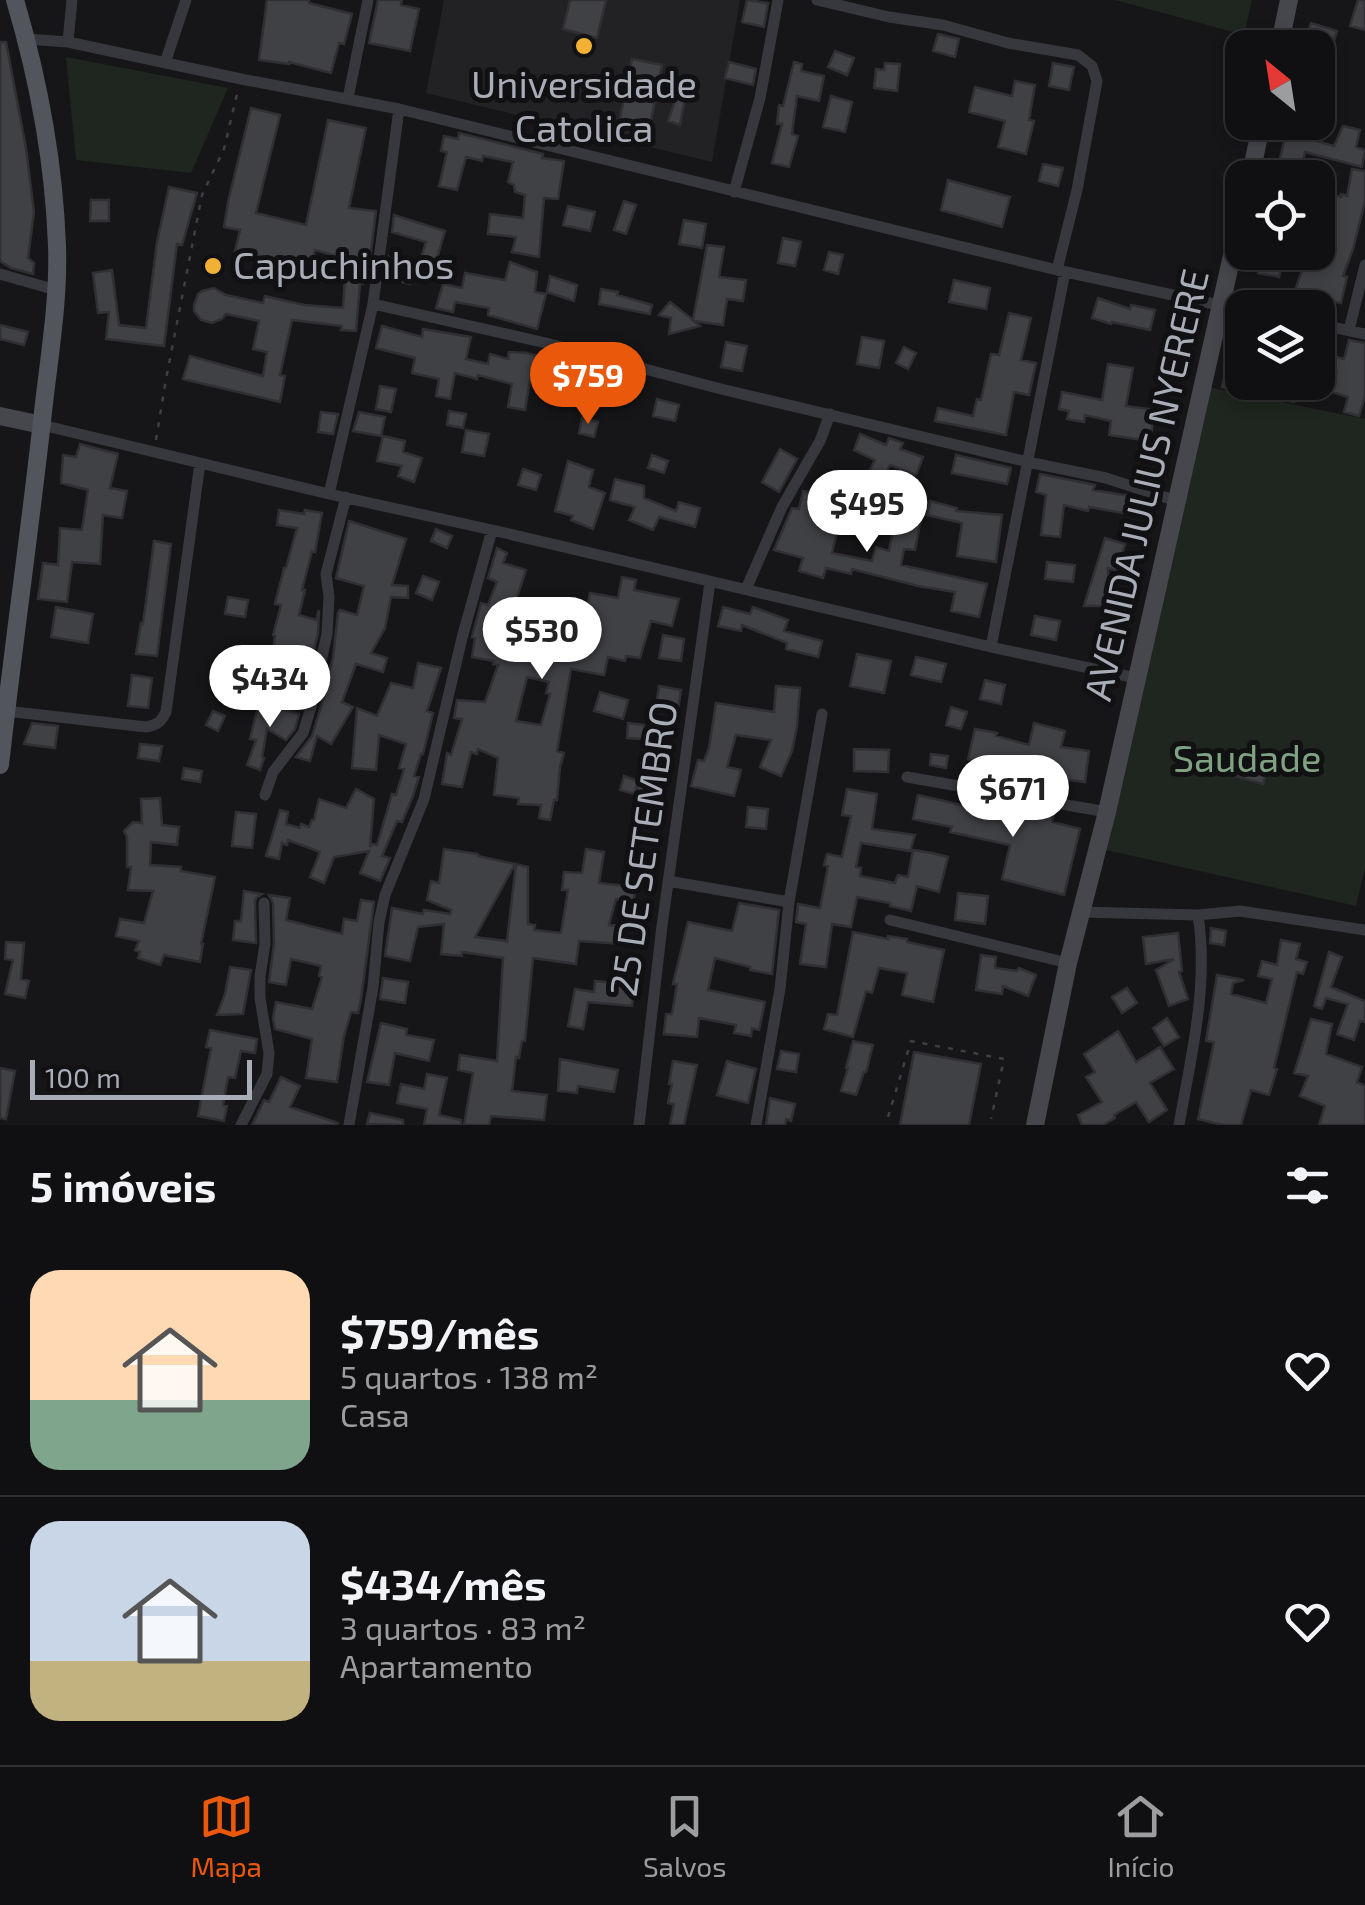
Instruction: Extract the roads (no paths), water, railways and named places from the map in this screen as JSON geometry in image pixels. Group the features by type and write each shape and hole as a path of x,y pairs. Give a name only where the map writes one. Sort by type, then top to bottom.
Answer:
{"main road":[{"path":"0,765 5,675 42,425 57,248 52,172 41,99 15,0"}],"street":[{"path":"68,42 72,0"},
{"path":"165,63 186,0"},
{"path":"348,98 368,0"},
{"path":"734,192 760,98 778,0"},
{"path":"817,0 944,25 1008,44 1078,54 1097,74 992,647"},
{"path":"1283,30 1290,0"},
{"path":"26,39 68,42 399,109 1061,271 1225,307"},
{"path":"329,494 373,304 399,109"},
{"path":"1348,330 1365,266"},
{"name":"AVENIDA JULIUS NYERERE","path":"1035,1125 1068,962 1107,812 1229,270"},
{"path":"0,274 56,290"},
{"path":"373,304 1090,474 1177,501"},
{"path":"1335,327 1365,334"},
{"path":"746,589 782,507 820,441 830,414"},
{"path":"0,416 1136,678"},
{"path":"6,711 146,727 162,721 177,644 200,463"},
{"path":"265,795 273,772 302,733 311,707 327,634 326,574 346,497"},
{"path":"349,1125 385,895 424,799 492,530"},
{"name":"25 DE SETEMBRO","path":"639,1125 710,582"},
{"path":"756,1125 822,714"},
{"path":"907,777 1107,812"},
{"path":"668,881 789,902"},
{"path":"241,1125 268,1074 269,1053 260,998 264,903"},
{"path":"1080,912 1240,912 1365,930"},
{"path":"1179,1125 1200,989 1202,944 1198,915"},
{"path":"890,920 1068,962"}],"place":[{"name":"Universidade Catolica","path":"584,46"},
{"name":"Capuchinhos","path":"213,266"}],"park label":[{"name":"Saudade","path":"1247,759"}]}
